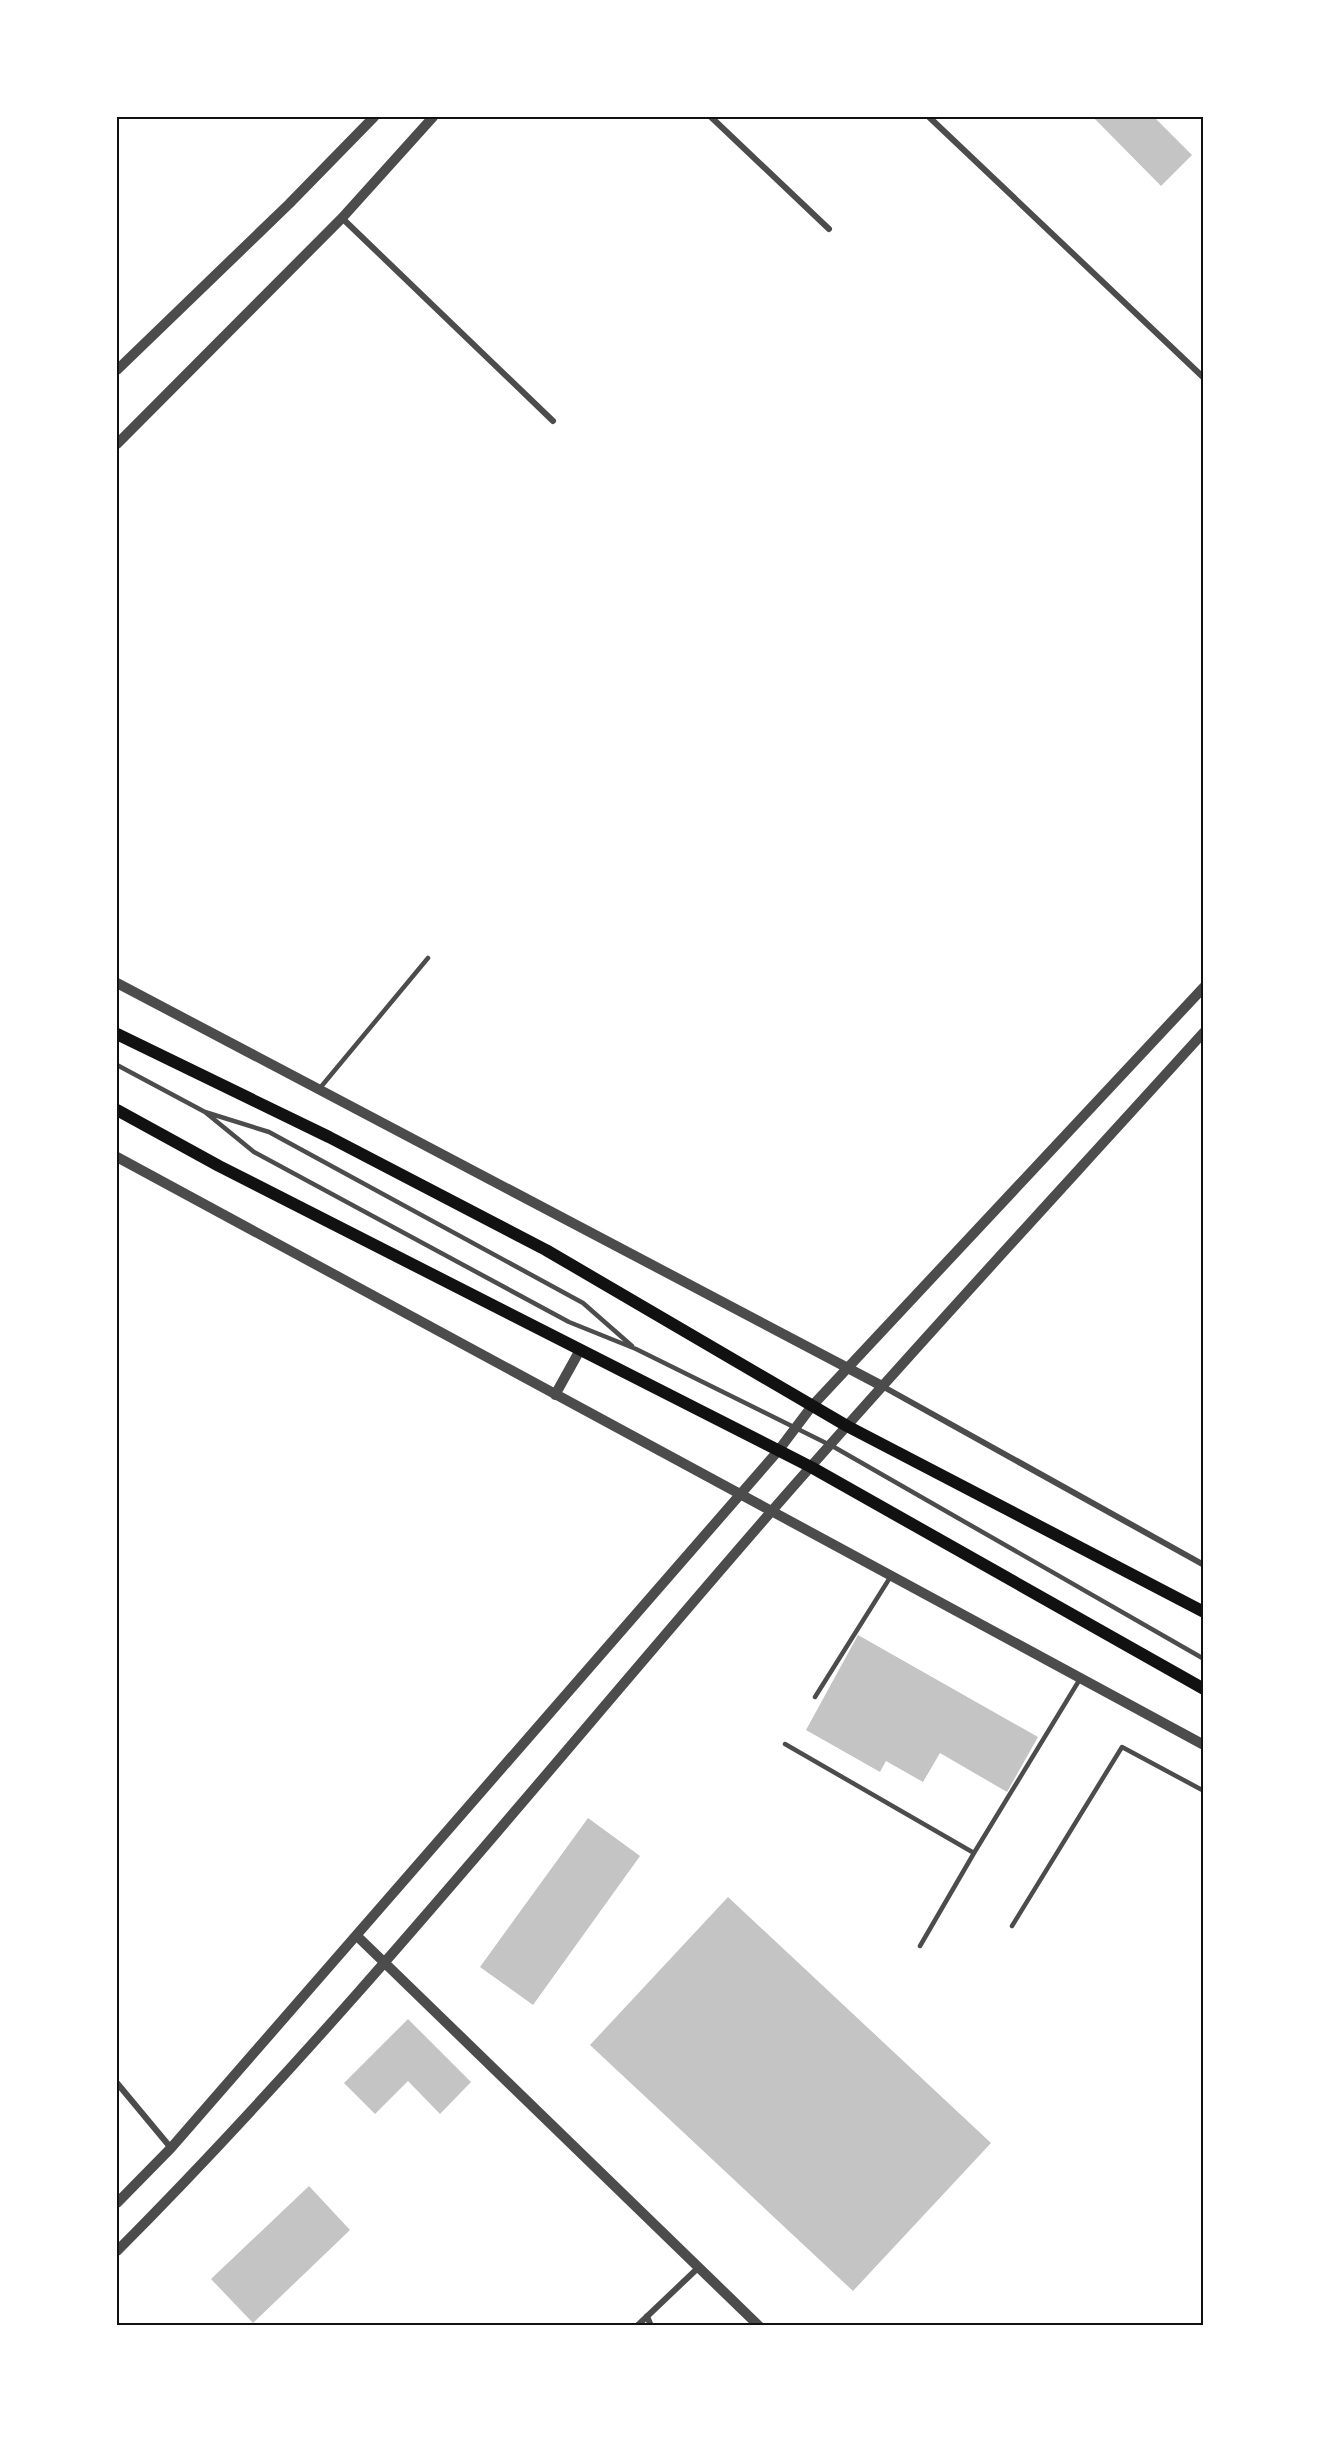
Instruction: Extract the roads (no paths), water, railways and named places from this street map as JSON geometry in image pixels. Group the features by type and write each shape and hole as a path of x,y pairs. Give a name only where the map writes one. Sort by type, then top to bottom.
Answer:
{"main road":[{"path":"117,1034 329,1137 546,1250 847,1426 1204,1612"},
{"path":"117,1110 219,1166 811,1467 1204,1689"}],"street":[{"path":"117,370 289,204 374,117"},
{"path":"117,444 342,218 433,117"},
{"path":"711,117 829,229"},
{"path":"929,117 1204,378"},
{"path":"342,218 553,421"},
{"path":"117,983 882,1386 1204,1564"},
{"path":"117,2203 171,2148 357,1936 778,1451 812,1406 1204,987"},
{"path":"117,2251 197,2170 386,1964 771,1512 882,1386 1204,1032"},
{"path":"117,1157 1204,1745"},
{"path":"555,1395 580,1350"},
{"path":"357,1936 759,2326"},
{"path":"117,2083 171,2148"},
{"path":"637,2326 699,2267"},
{"path":"647,2316 651,2326"}],"lane":[{"path":"318,1090 428,958"},
{"path":"117,1065 205,1112 269,1132 582,1303 636,1349"},
{"path":"205,1112 254,1152 569,1322 636,1349 830,1446 1204,1659"},
{"path":"814,1697 891,1576"},
{"path":"920,1946 1080,1678"},
{"path":"785,1744 974,1853"},
{"path":"1012,1926 1122,1747 1204,1791"}]}
